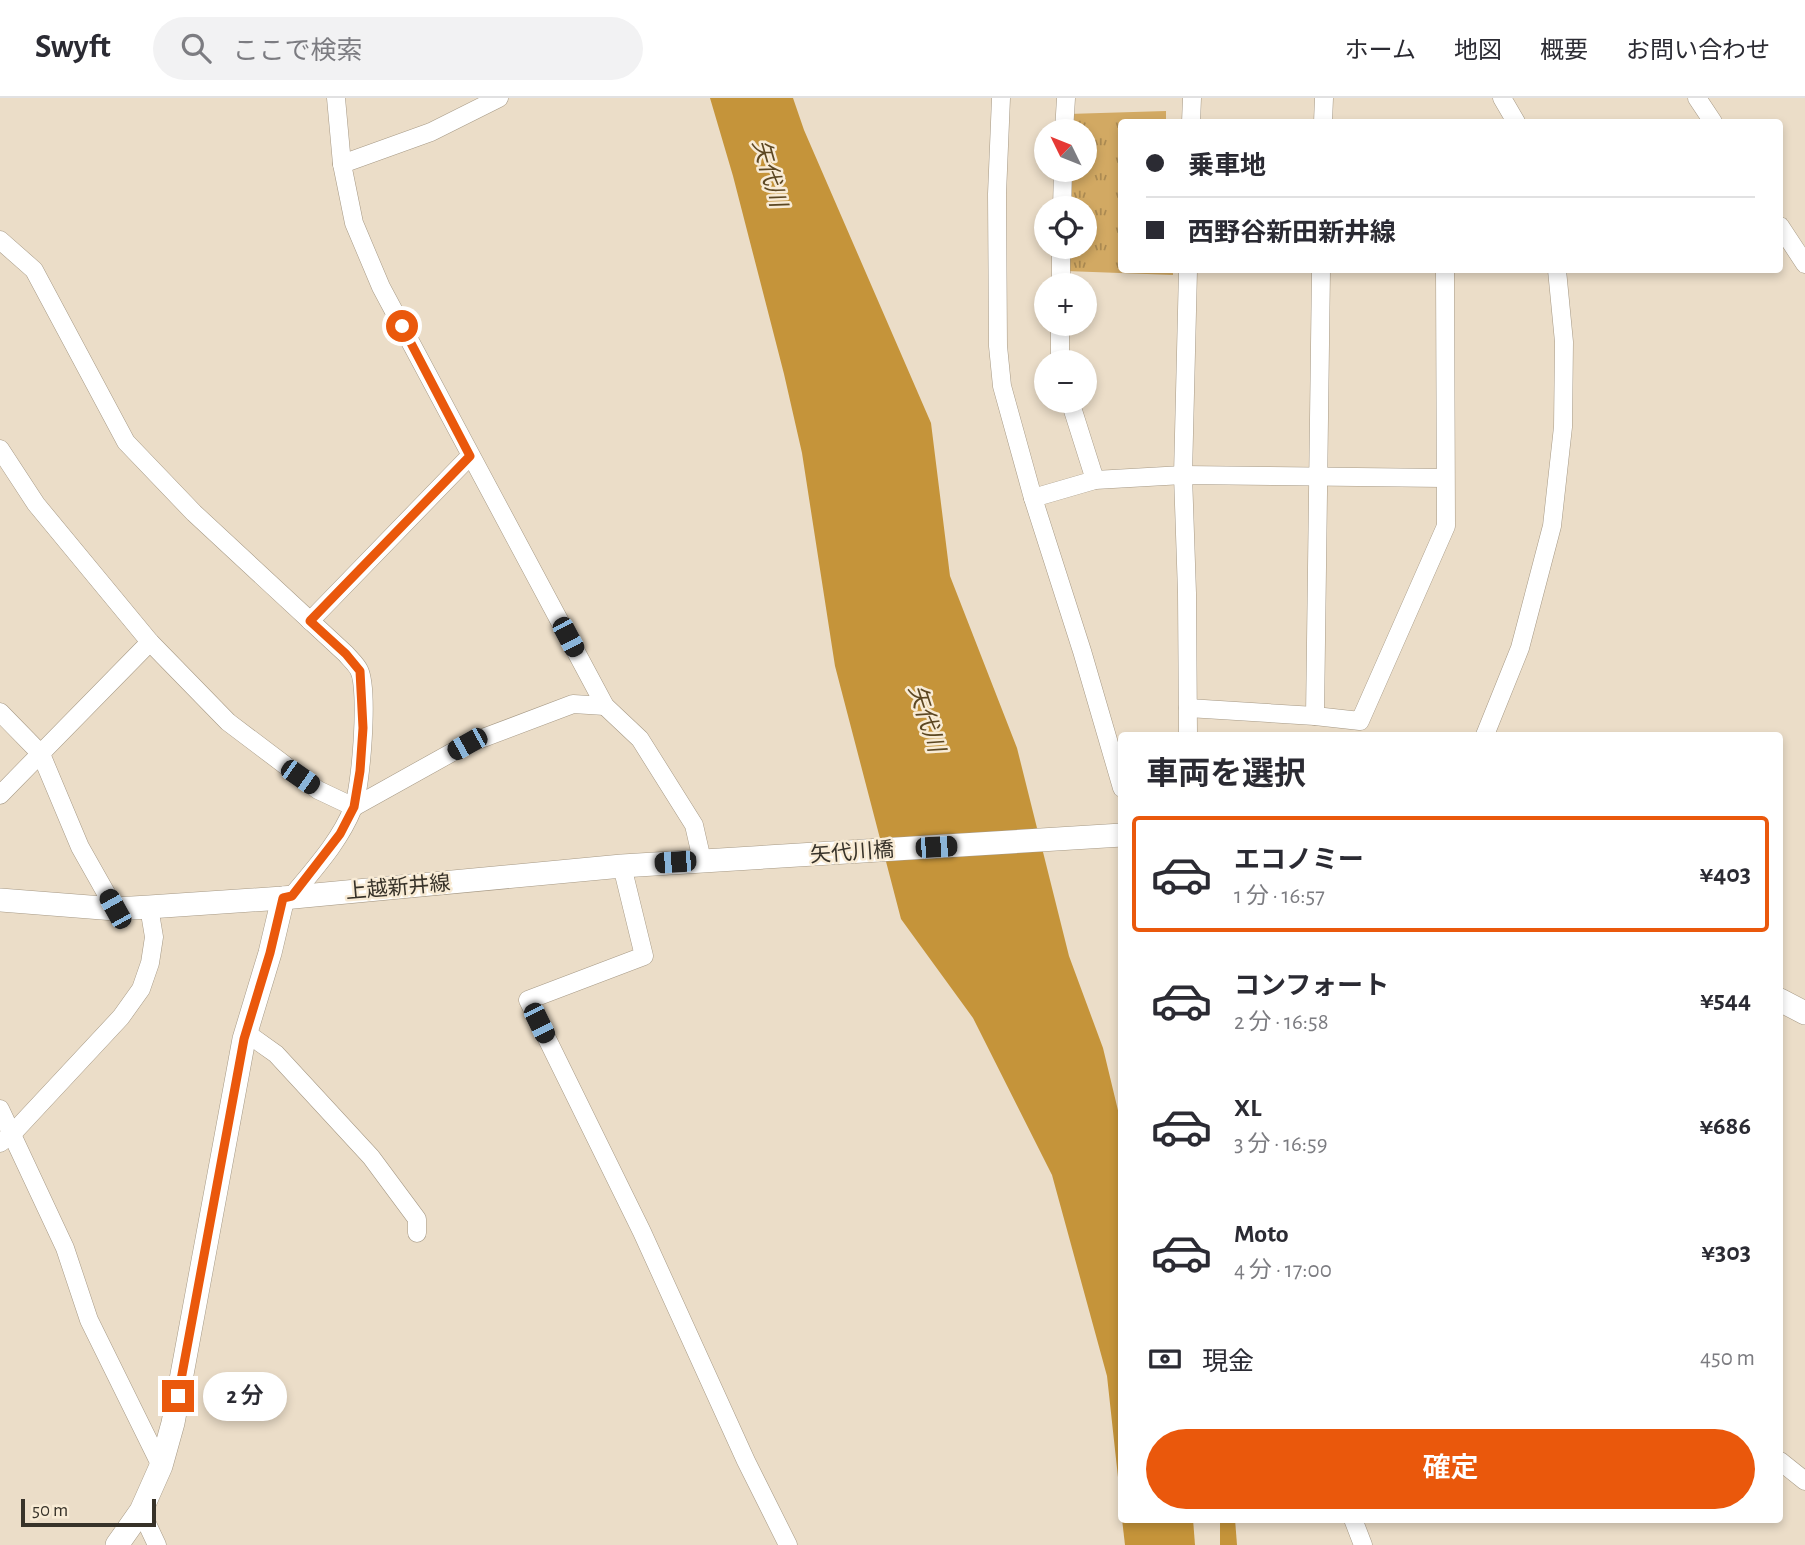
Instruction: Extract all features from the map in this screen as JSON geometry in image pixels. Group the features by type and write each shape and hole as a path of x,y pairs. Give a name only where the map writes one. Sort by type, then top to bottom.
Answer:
{"main road":[{"name":"矢代川橋","path":"753,858 1118,836"},
{"name":"上越新井線","path":"0,900 115,909 288,897 622,866 753,858"},
{"path":"117,1545 141,1511 160,1466 173,1423 246,1032 288,897"},
{"path":"1783,1002 1805,1013"}],"street":[{"path":"336,98 342,164 354,223 381,287 604,706 640,739 694,825 702,860"},
{"path":"342,164 431,132 499,98"},
{"path":"1001,98 997,194 998,346 1002,386 1032,498 1082,651 1118,774"},
{"path":"1065,119 1066,98"},
{"path":"1191,119 1192,98"},
{"path":"1323,119 1324,98"},
{"path":"1502,98 1514,119"},
{"path":"1697,98 1711,119"},
{"path":"1783,231 1805,264"},
{"path":"0,240 34,270 126,442 194,513 346,654 360,671 363,728 354,807 340,834 288,897"},
{"path":"1188,273 1183,475 1188,732"},
{"path":"1315,716 1321,273"},
{"path":"1188,708 1360,721 1446,526 1445,273"},
{"path":"1486,732 1520,648 1552,527 1563,427 1564,342 1558,273"},
{"path":"1074,413 1095,480"},
{"path":"0,449 36,504 150,642 239,730 318,790 354,807"},
{"path":"310,621 470,456"},
{"path":"1032,498 1095,480 1183,475 1444,478"},
{"path":"0,795 150,642"},
{"path":"354,807 467,744 573,704 604,706"},
{"path":"0,712 41,754 80,847 115,909"},
{"path":"622,866 644,956 528,1000 642,1232 788,1545"},
{"path":"6,1138 121,1017 141,989 150,963 154,937 149,907"},
{"path":"246,1032 276,1054 371,1157 416,1219 417,1233"},
{"path":"0,1110 6,1138 65,1248 89,1320 160,1466"},
{"path":"1783,1463 1805,1481"},
{"path":"141,1511 157,1545"},
{"path":"1355,1523 1363,1545"}],"green space":[{"path":"1166,111 1166,119 1118,119 1118,273 1066,271 1066,259 1097,259 1097,196 1067,196 1068,182 1097,182 1097,119 1068,119 1068,114"},
{"path":"1120,273 1173,273 1173,275"}],"water":[{"name":"矢代川","path":"710,98 793,98 804,130 931,423 950,576 1017,748 1069,956 1103,1048 1118,1110 1118,1477 1107,1376 1052,1175 973,1018 901,919 835,666 802,453 733,176"},
{"path":"1122,1523 1193,1523 1195,1545 1125,1545"},
{"path":"1220,1523 1235,1523 1237,1545 1220,1545"}],"route":[{"path":"178,1396 244,1039 270,953 283,898 292,896 323,858 354,807 363,728 360,671 346,654 310,621 470,456 402,326"}]}
